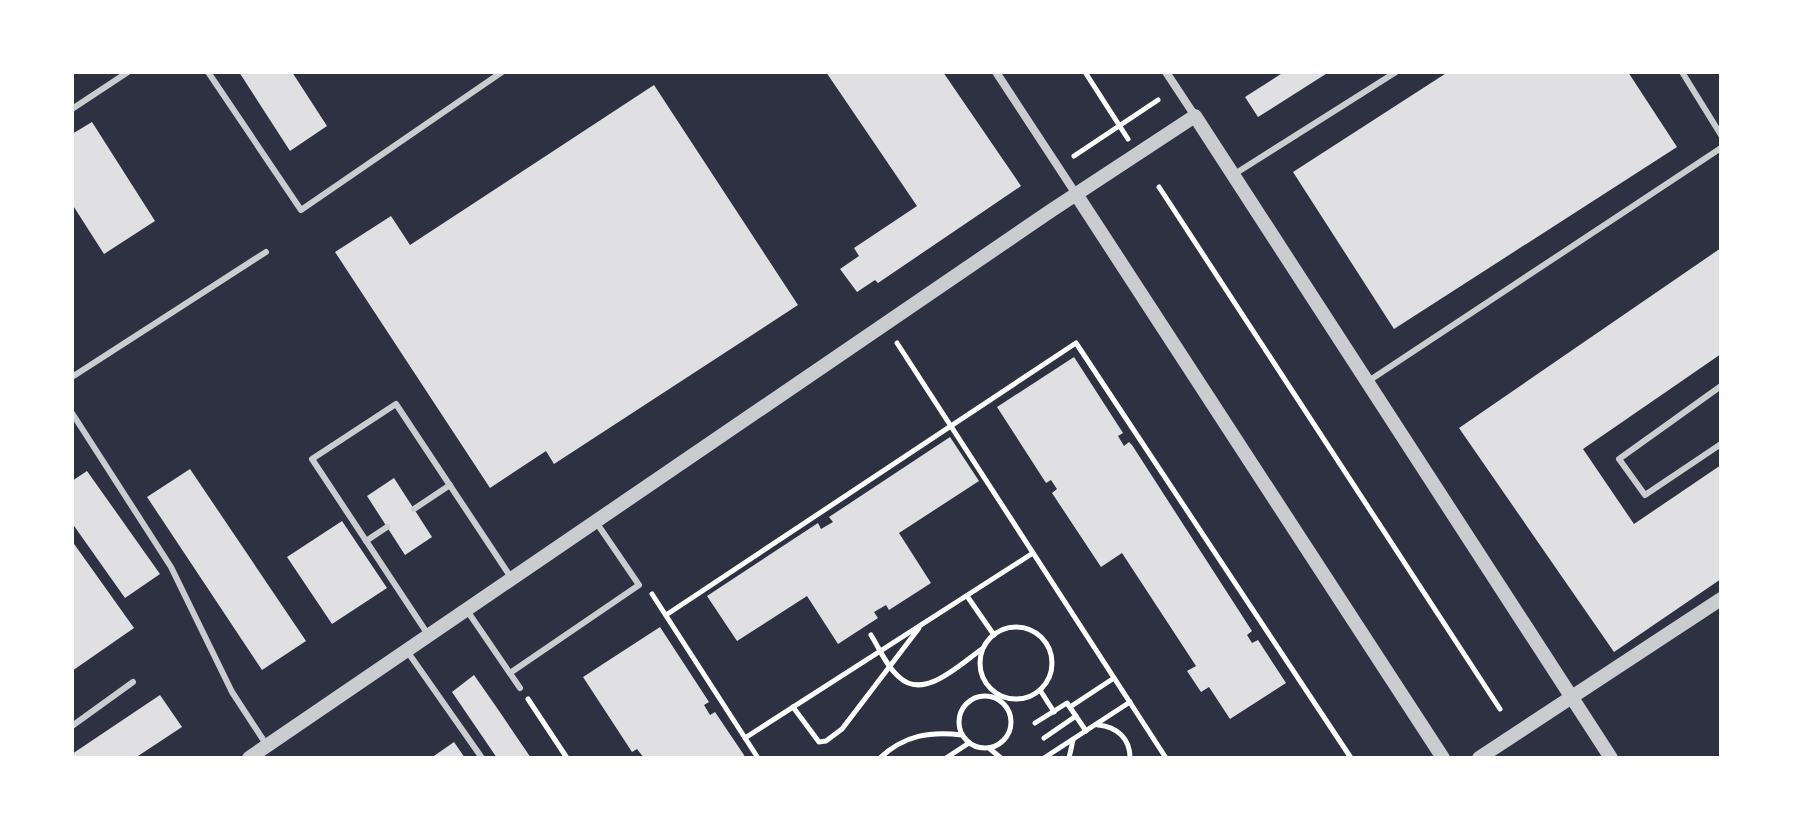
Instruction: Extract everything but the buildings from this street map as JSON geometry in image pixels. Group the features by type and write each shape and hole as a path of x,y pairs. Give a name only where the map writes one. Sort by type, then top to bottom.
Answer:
{"street":[{"path":"996,72 1443,758"},
{"path":"1166,72 1611,758"},
{"path":"249,758 1195,116"},
{"path":"1479,758 1721,599"}],"lane":[{"path":"72,109 128,72"},
{"path":"208,72 301,210 502,72"},
{"path":"1233,175 1396,72"},
{"path":"1682,72 1721,135"},
{"path":"1367,382 1721,148"},
{"path":"72,377 266,252"},
{"path":"1721,386 1619,459 1645,495 1721,444"},
{"path":"428,636 312,459 396,404 512,579"},
{"path":"72,413 171,567 232,692 267,746"},
{"path":"414,509 450,485"},
{"path":"510,673 639,585 596,522"},
{"path":"366,541 387,527"},
{"path":"466,609 520,688"},
{"path":"407,651 482,758"},
{"path":"72,726 133,682"}],"path":[{"path":"1085,72 1133,147"},
{"path":"1074,156 1158,100"},
{"path":"1159,187 1500,709"},
{"path":"897,343 1166,758"},
{"path":"666,615 1076,343 1351,758"},
{"path":"745,738 1033,553"},
{"path":"639,585 644,581 758,758"},
{"path":"967,596 994,635"},
{"path":"793,707 812,736 819,742 826,741 842,729 922,624"},
{"path":"871,635 899,678 913,686 930,684 983,649 994,635 1013,626 1026,628 1045,641 1053,663 1051,674 1040,690 1025,699 998,697 979,697 964,707 960,714 962,735 969,743 989,748 1007,736 1011,715 1006,705 998,697 988,687 982,675 980,661 983,649"},
{"path":"1070,707 1114,678"},
{"path":"520,688 567,758"},
{"path":"1040,690 1054,712"},
{"path":"1044,758 1130,702"},
{"path":"1035,723 1067,703 1086,731"},
{"path":"1044,738 1076,716"},
{"path":"1097,725 1119,731 1126,740 1130,758"},
{"path":"880,758 902,742 919,735 938,732 962,735"},
{"path":"1069,758 1073,740"},
{"path":"946,758 969,743"},
{"path":"989,748 1001,758"}]}
